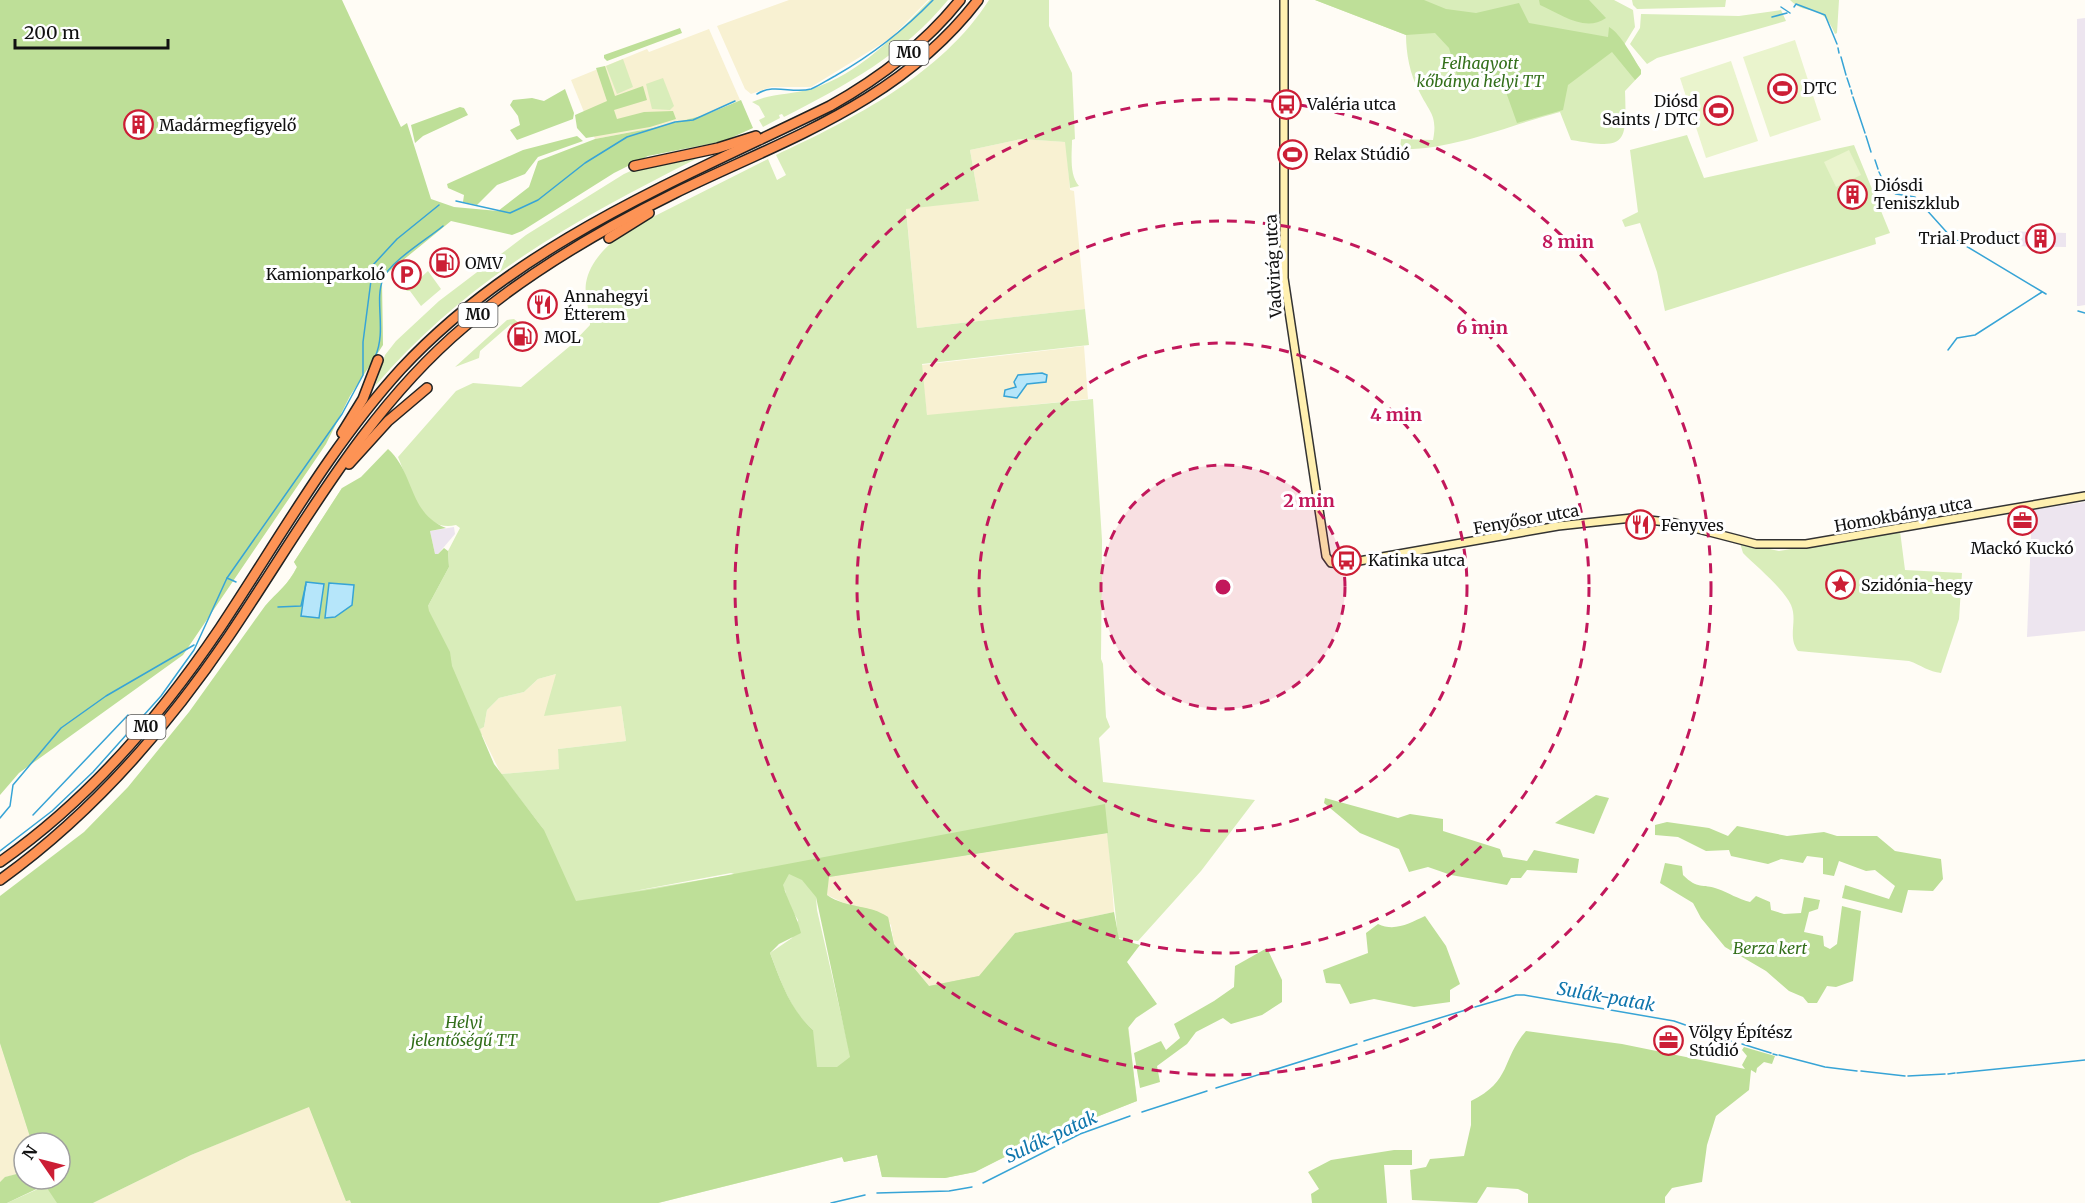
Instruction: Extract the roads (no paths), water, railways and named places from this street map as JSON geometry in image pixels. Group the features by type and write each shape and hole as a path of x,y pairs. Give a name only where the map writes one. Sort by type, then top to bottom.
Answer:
{"highway":[{"name":"M0","path":"0,862 76,801 151,721 220,628 328,462 406,364 436,334 487,291 550,248 619,208 830,106 882,74 929,35 960,0"},
{"name":"M0","path":"0,880 30,858 100,795 168,719 231,633 328,485 397,393 464,326 526,278 555,260 672,195 837,117 881,91 936,48 978,0"},
{"path":"634,166 770,134"},
{"path":"609,238 657,208 672,195"},
{"path":"328,462 333,446 363,399 378,360"},
{"path":"328,485 376,434 427,388"}],"street":[{"name":"Vadvirág utca","path":"1284,0 1285,286 1324,545 1331,563"},
{"name":"Homokbánya utca","path":"1725,536 1762,544 1806,544 2085,496"},
{"name":"Fenyősor utca","path":"1331,563 1342,564 1568,525 1632,518 1665,521 1725,536"}],"water":[{"path":"1042,373 1047,375 1046,382 1027,384 1017,398 1004,396 1005,390 1016,387 1014,382 1018,375"},
{"path":"306,582 324,584 319,618 301,616"},
{"path":"329,583 354,585 352,605 335,617 325,618"}],"waterway":[{"path":"757,94 770,89 804,90 817,86 875,51 911,22 933,0"},
{"path":"1794,7 1796,4 1825,15 1837,44"},
{"path":"1781,7 1790,13"},
{"path":"1772,17 1787,13"},
{"path":"1838,48 1839,53"},
{"path":"1841,57 1846,75"},
{"path":"1847,78 1850,87"},
{"path":"1851,90 1852,94"},
{"path":"1853,97 1865,133"},
{"path":"456,201 510,213 538,200 585,163 627,137 675,122 693,120 735,101"},
{"path":"1866,136 1871,152"},
{"path":"1875,160 1878,169"},
{"path":"1879,172 1887,189 1896,194 1915,197 1951,237 2046,294"},
{"path":"227,578 342,414 363,375 363,342 373,265 397,239 439,205"},
{"path":"375,357 380,337 380,297 383,279 393,265 443,226"},
{"path":"1948,350 1957,338 1975,335 2042,292"},
{"path":"2078,311 2085,313"},
{"path":"0,851 52,811 93,772 161,696 194,650 227,578 236,582"},
{"path":"278,607 301,606 306,584"},
{"path":"0,818 10,806 13,785 61,728 106,696 194,645"},
{"path":"33,815 128,715"},
{"name":"Sulák-patak","path":"1475,1007 1516,995 1524,995 1674,1021 1731,1041"},
{"path":"1364,1041 1469,1009"},
{"name":"Sulák-patak","path":"1216,1088 1357,1044"},
{"name":"Sulák-patak","path":"1742,1044 1771,1053"},
{"name":"Sulák-patak","path":"1773,1054 1777,1055"},
{"name":"Sulák-patak","path":"1779,1055 1825,1067 1857,1071"},
{"name":"Sulák-patak","path":"1957,1073 2085,1060"},
{"name":"Sulák-patak","path":"1861,1071 1905,1076"},
{"name":"Sulák-patak","path":"1948,1074 1955,1073"},
{"name":"Sulák-patak","path":"1908,1076 1945,1074"},
{"name":"Sulák-patak","path":"1142,1112 1207,1091"},
{"name":"Sulák-patak","path":"983,1183 1080,1134 1130,1116"},
{"name":"Sulák-patak","path":"877,1193 949,1191 972,1187"},
{"name":"Sulák-patak","path":"831,1203 865,1195"}],"place":[{"name":"DTC","path":"1782,88"},
{"name":"Valéria utca","path":"1286,104"},
{"name":"Diósd Saints / DTC","path":"1719,110"},
{"name":"Madármegfigyelő","path":"138,125"},
{"name":"Relax Stúdió","path":"1293,154"},
{"name":"Diósdi Teniszklub","path":"1853,194"},
{"name":"Trial Product","path":"2041,238"},
{"name":"OMV","path":"444,263"},
{"name":"Kamionparkoló","path":"406,274"},
{"name":"Annahegyi Étterem","path":"543,305"},
{"name":"MOL","path":"523,337"},
{"name":"Mackó Kuckó","path":"2022,520"},
{"name":"Fenyves","path":"1640,525"},
{"name":"Katinka utca","path":"1347,560"},
{"name":"Szidónia-hegy","path":"1840,585"},
{"name":"Völgy Építész Stúdió","path":"1668,1041"}],"park label":[{"name":"Felhagyott kőbánya helyi TT","path":"1480,72"},
{"name":"Berza kert","path":"1770,948"},
{"name":"Helyi jelentőségű TT","path":"464,1031"}]}
